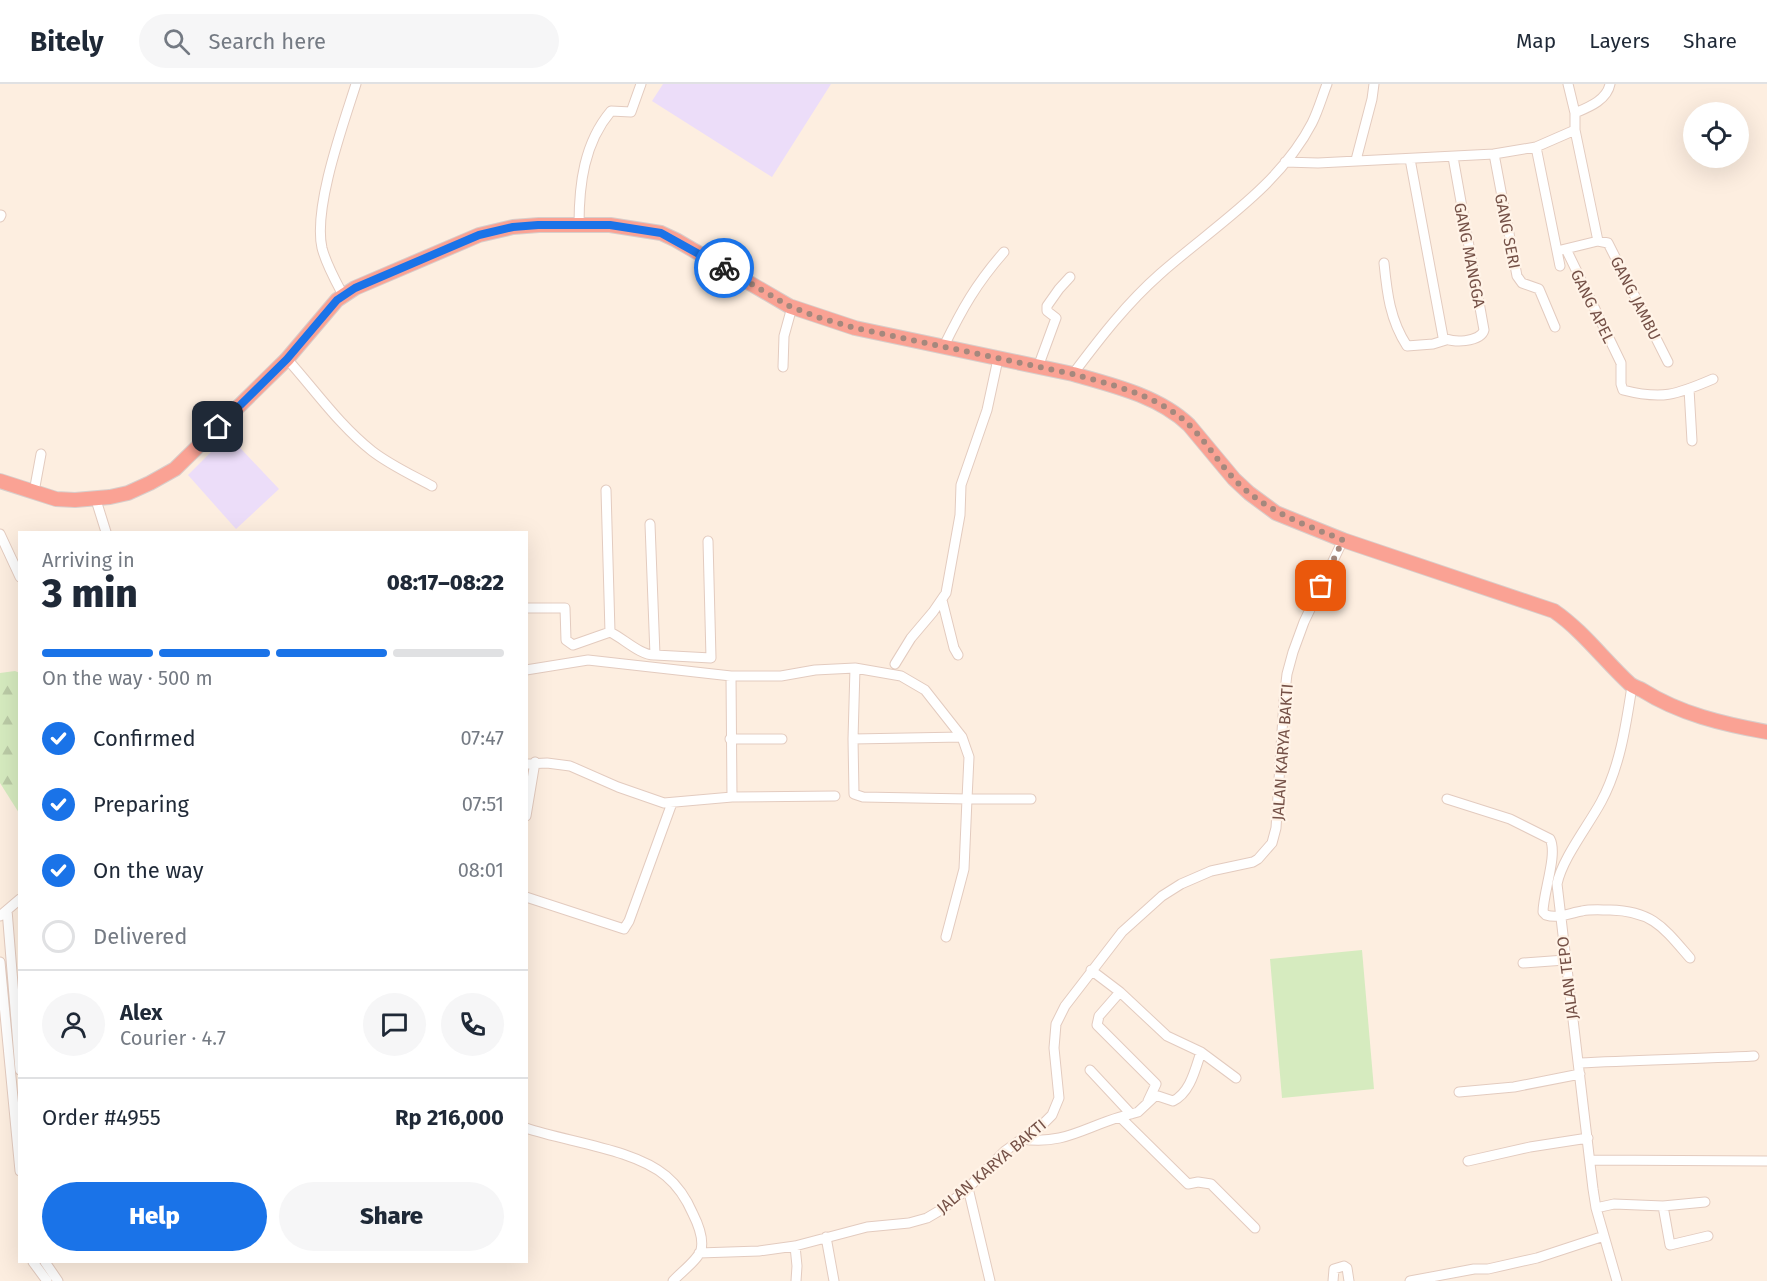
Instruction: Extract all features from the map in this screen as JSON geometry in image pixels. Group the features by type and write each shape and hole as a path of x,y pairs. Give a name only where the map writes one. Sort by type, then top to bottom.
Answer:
{"highway":[{"path":"0,481 56,499 96,500 128,493 175,469 287,359 342,295 479,235 513,227 610,225 661,233 701,253 792,307 855,328 1073,374 1108,384 1171,411 1189,425 1234,479 1263,504 1296,522 1554,611 1580,631 1632,686 1681,711 1767,732"}],"street":[{"path":"342,295 322,245 321,220 324,194 356,84"},
{"path":"579,225 580,192 584,168 597,130 611,111 631,112 641,84"},
{"path":"1073,374 1122,310 1160,274 1252,198 1285,162 1312,122 1327,84"},
{"path":"1356,160 1374,84"},
{"path":"1561,250 1598,241 1575,130 1575,113 1569,84"},
{"path":"1575,113 1598,102 1609,90 1610,84"},
{"path":"1285,162 1318,163 1494,154 1536,147 1575,130"},
{"path":"1536,147 1561,250 1560,266"},
{"name":"GANG SERI","path":"1494,154 1517,276 1522,283 1539,289 1555,327"},
{"name":"GANG MANGGA","path":"1446,340 1479,338 1483,335 1484,330 1453,157"},
{"path":"1384,263 1388,304 1397,332 1407,346 1433,344 1446,340 1443,337 1410,159"},
{"name":"GANG JAMBU","path":"1598,241 1608,243 1668,362"},
{"name":"GANG APEL","path":"1561,250 1621,363 1623,390 1654,396 1689,389"},
{"path":"944,346 967,300 1004,252"},
{"path":"1038,367 1056,318 1047,311 1047,306 1070,277"},
{"path":"783,367 784,336 792,307"},
{"path":"287,359 338,420 364,445 382,458 432,486"},
{"path":"894,664 911,638 942,600 948,583 960,515 961,485 987,410 998,359"},
{"path":"1692,441 1689,389 1713,379"},
{"path":"34,492 41,454"},
{"path":"606,490 610,632"},
{"path":"96,500 106,531"},
{"path":"650,524 655,655"},
{"path":"0,534 18,574"},
{"name":"JALAN KARYA BAKTI","path":"699,1253 759,1251 795,1246 867,1227 927,1218 944,1208 968,1188 991,1164 1049,1119 1059,1103 1059,1082 1054,1048 1056,1024 1065,1006 1091,970 1131,921 1162,896 1199,875 1253,862 1264,854 1272,843 1276,828 1287,674 1305,622 1343,540"},
{"path":"528,608 565,608 566,640 573,645 610,632 650,656 711,658 708,541"},
{"path":"942,600 954,648 958,655"},
{"path":"528,670 588,660 731,676 781,676 816,670 855,668 891,674 916,684 937,703 962,737 969,757 964,869 946,937"},
{"path":"855,668 853,788 856,796 1031,799"},
{"path":"731,676 732,797"},
{"name":"JALAN TEPO","path":"1617,1281 1596,1208 1557,896 1559,877 1565,862 1601,801 1613,774 1623,739 1632,686"},
{"path":"853,739 962,737"},
{"path":"730,739 782,739"},
{"path":"528,795 531,763 570,766 637,794 672,803 732,797 835,796"},
{"path":"1448,799 1510,819 1550,839 1553,851 1543,912 1549,916 1592,910 1636,912 1657,922 1690,958"},
{"path":"528,898 624,929 629,921 672,803"},
{"path":"18,901 3,913 18,1052"},
{"path":"1523,963 1565,960"},
{"path":"0,962 18,1150"},
{"path":"1091,970 1120,992 1167,1036 1200,1052 1236,1078"},
{"path":"1022,1139 1047,1141 1058,1139 1131,1114 1140,1110 1148,1101 1156,1084 1136,1061 1097,1024 1099,1016 1120,992"},
{"path":"1148,1101 1158,1096 1168,1101 1177,1100 1189,1084 1200,1052"},
{"path":"1579,1063 1702,1060 1754,1056"},
{"path":"1090,1070 1131,1114"},
{"path":"1459,1092 1506,1088 1580,1074"},
{"path":"1120,1117 1188,1184 1198,1182 1211,1184 1255,1228"},
{"path":"528,1129 636,1160 664,1175 678,1189 693,1214 701,1237 699,1253 673,1281"},
{"path":"1468,1161 1530,1147 1588,1138"},
{"path":"1590,1160 1767,1161"},
{"path":"968,1188 990,1281"},
{"path":"1596,1208 1614,1204 1663,1206 1705,1202"},
{"path":"1663,1206 1670,1245 1708,1236"},
{"path":"1410,1281 1474,1269 1488,1269 1537,1258 1604,1236"},
{"path":"826,1237 834,1281"},
{"path":"795,1246 796,1281"},
{"path":"34,1263 47,1281"},
{"path":"46,1263 58,1281"},
{"path":"1333,1281 1334,1269 1344,1266 1347,1268 1349,1281"}],"shaded area":[{"path":"663,84 831,84 772,177 652,101"},
{"path":"228,435 279,489 236,529 188,475"}],"green space":[{"path":"18,672 18,811 0,783 0,673"},
{"path":"1362,950 1374,1089 1282,1098 1270,959"}],"way so far":[{"path":"724,268 789,306 820,318 855,328 1073,374 1108,384 1162,405 1189,425 1234,479 1263,504 1296,522 1343,540 1321,586"}],"route":[{"path":"218,427 287,359 342,295 479,235 513,227 538,225 628,226 661,233 701,253 724,268"}]}
